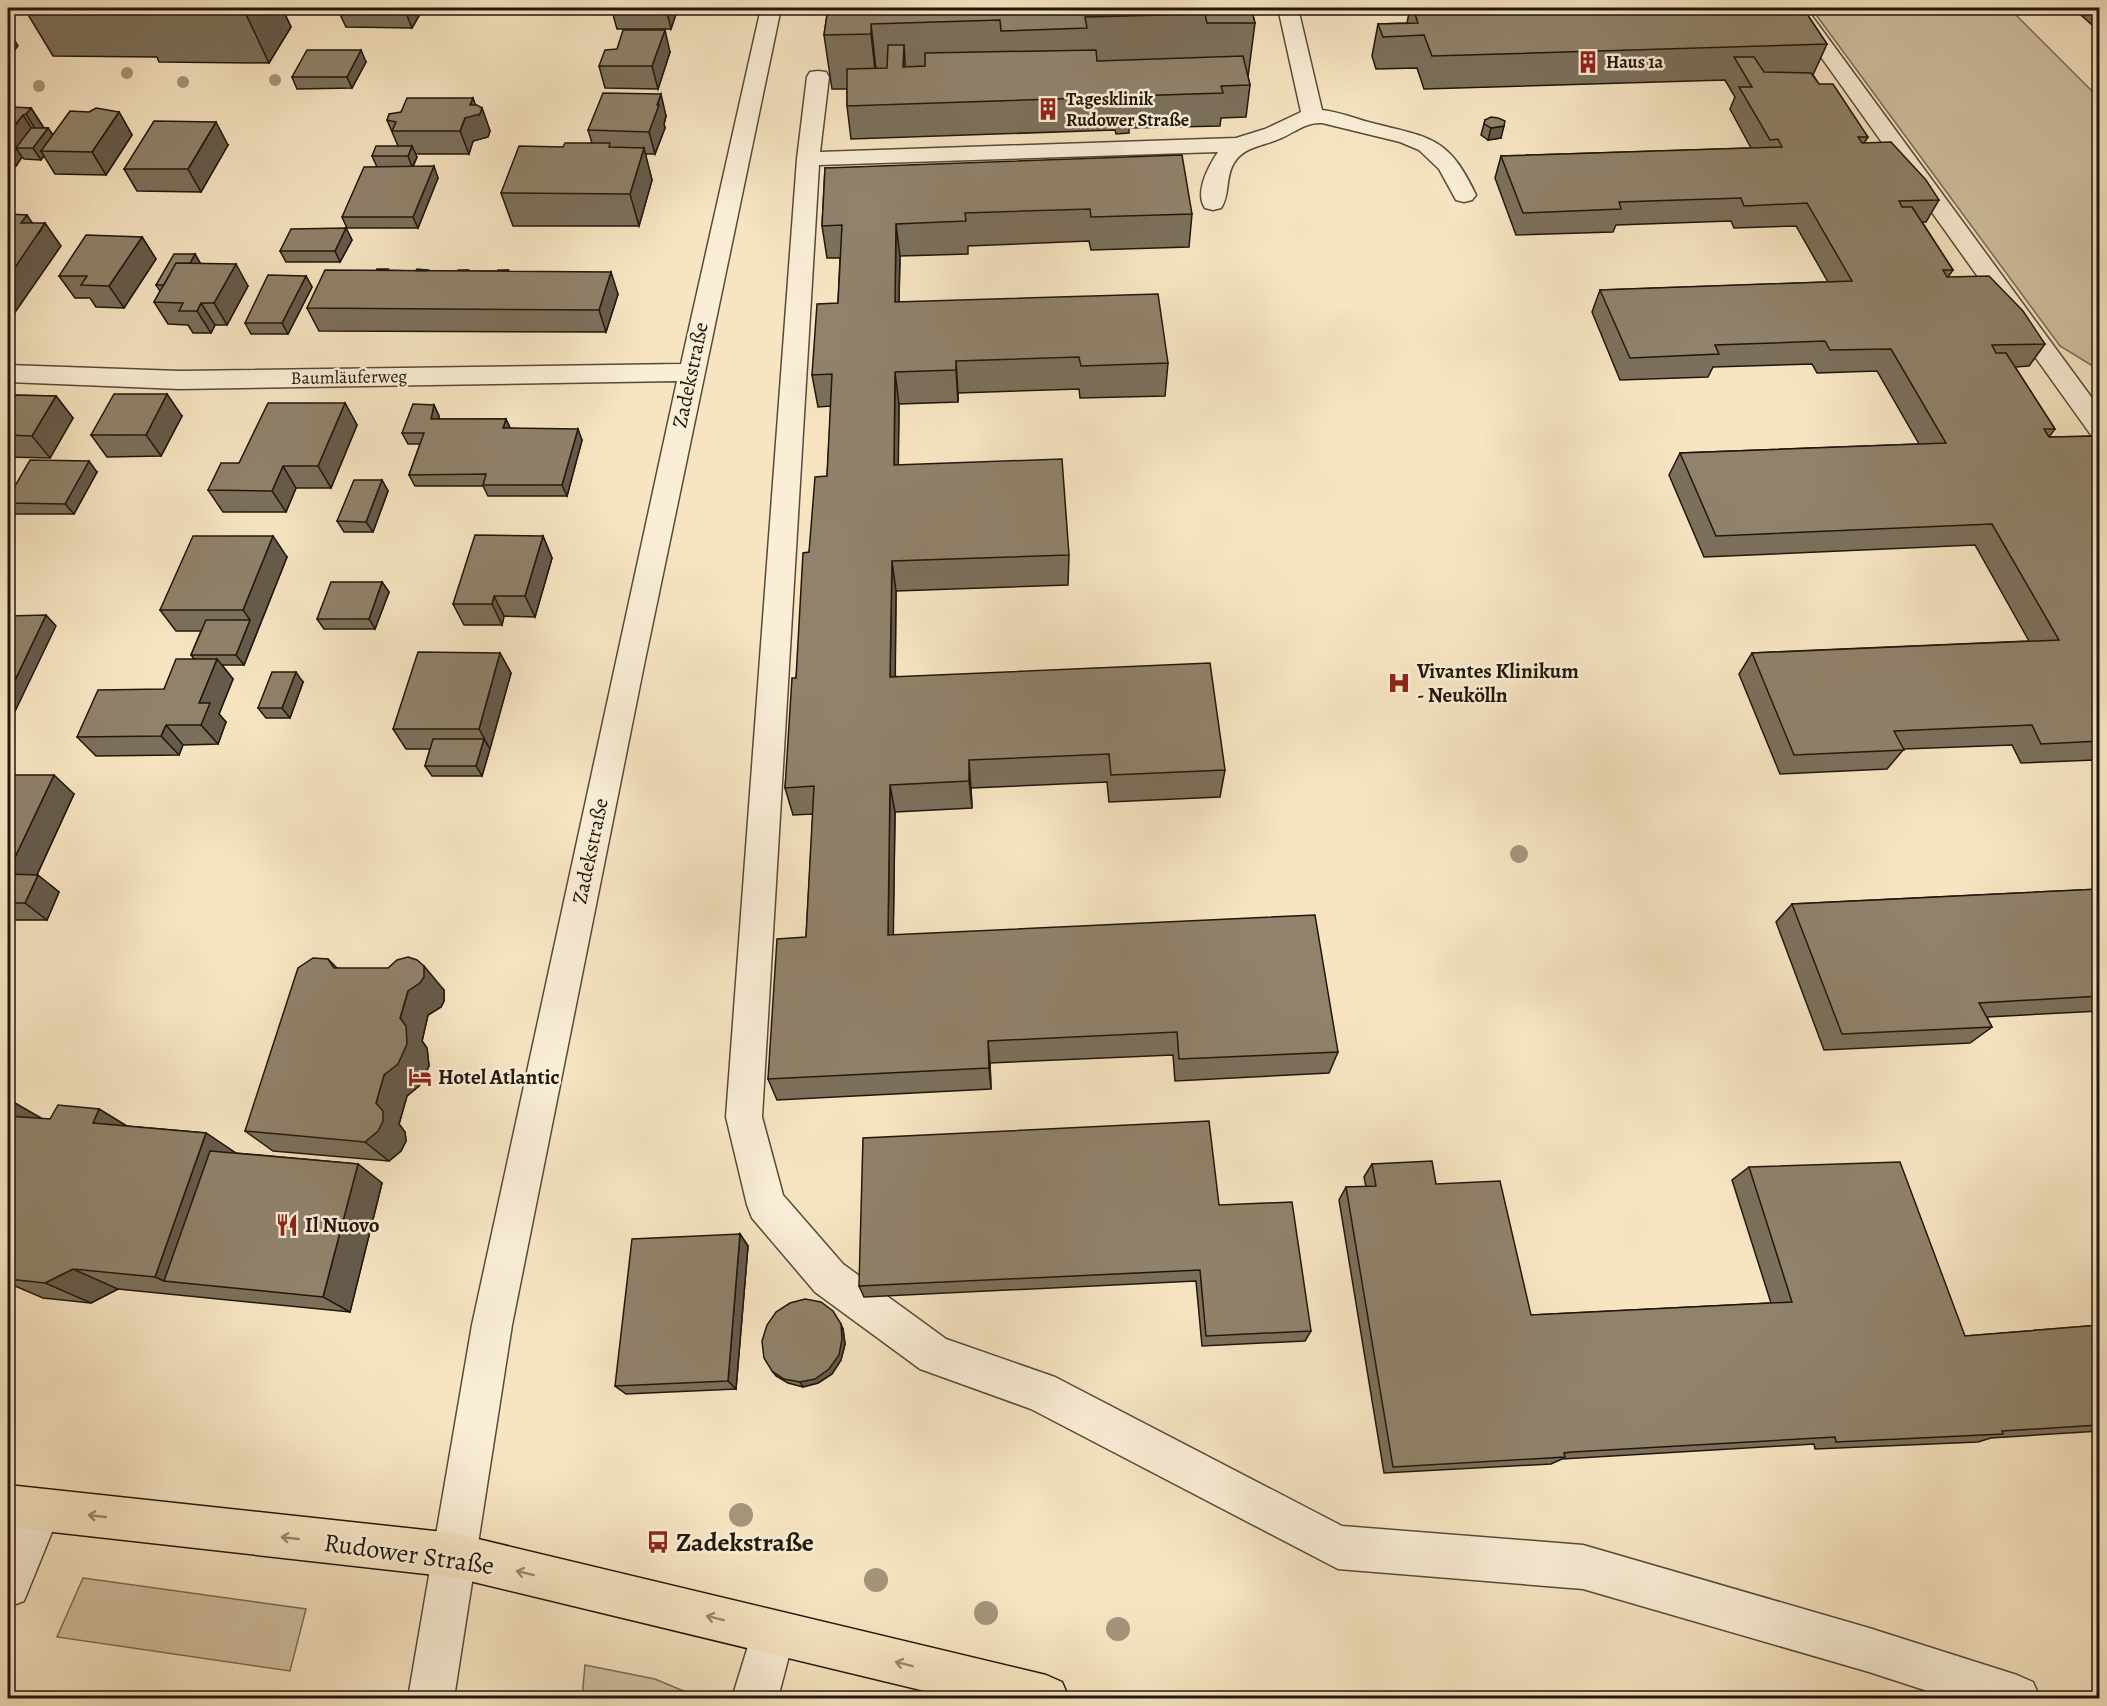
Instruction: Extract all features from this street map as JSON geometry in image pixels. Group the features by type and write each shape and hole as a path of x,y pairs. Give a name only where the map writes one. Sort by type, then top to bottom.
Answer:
{"main road":[{"name":"Rudower Straße","path":"24,1508 453,1555 1046,1698"}],"street":[{"name":"Zadekstraße","path":"431,1698 492,1325 691,372 771,8"},
{"path":"1288,8 1313,116"},
{"path":"1796,8 2098,425"},
{"path":"818,76 808,159 744,1117 766,1205 829,1278 934,1355 1040,1392 1338,1547 1584,1567 1869,1650 2017,1698"},
{"path":"808,159 1239,145 1276,132 1293,121 1313,116 1337,118 1361,128 1403,137 1431,148 1452,170 1464,195"},
{"path":"1213,203 1214,181 1222,162 1239,145"},
{"name":"Baumläuferweg","path":"8,373 180,380 691,372"},
{"name":"Rudower Straße","path":"8,1585 24,1508"},
{"path":"755,1698 773,1633"}],"shaded area":[{"path":"1811,8 2009,8 2099,98 2099,366 2091,365 2060,346"},
{"path":"83,1578 306,1609 290,1671 57,1637"},
{"path":"585,1665 655,1679 686,1692 686,1698 582,1698"}],"building":[{"path":"828,8 1251,8 1255,23 1207,23 1205,14 1085,17 1087,28 1001,31 1000,20 871,24 871,34 824,35"},
{"path":"1413,8 1803,8 1827,44 1432,56 1424,35 1383,37 1378,24 1418,23"},
{"path":"623,30 665,30 652,66 599,66 605,50 617,49"},
{"path":"888,45 904,45 903,67 925,66 925,53 1096,50 1097,61 1243,56 1250,85 1221,86 1223,93 1130,96 1131,100 1117,101 1117,97 847,106 847,69 887,68"},
{"path":"307,50 361,50 347,77 292,77"},
{"path":"1734,57 1754,57 1764,72 1811,73 1819,84 1833,84 1868,137 1858,137 1862,143 1891,142 1926,180 1939,200 1899,201 1902,207 1912,207 1953,270 1943,270 1947,277 1989,276 2023,311 2045,344 1992,345 1996,353 2006,353 2055,429 2044,429 2049,437 2100,436 2100,741 2041,744 2032,725 1894,731 1904,750 1794,755 1752,653 2059,640 1992,524 1716,536 1680,453 1946,443 1891,349 1830,350 1825,341 1715,345 1719,354 1630,358 1600,290 1852,281 1807,203 1744,206 1741,198 1619,202 1621,209 1523,213 1501,156 1782,147 1778,139 1770,140 1739,87 1752,87"},
{"path":"603,93 661,94 649,132 588,130"},
{"path":"407,98 473,98 470,105 482,108 480,114 465,118 460,131 392,131 396,122 387,120 389,114 401,112"},
{"path":"12,107 31,108 8,134 8,111"},
{"path":"96,108 119,112 92,152 41,151 70,111 89,112"},
{"path":"1491,117 1505,121 1504,126 1491,128 1484,124 1485,120"},
{"path":"154,121 216,122 188,169 124,169"},
{"path":"31,128 48,128 33,148 16,148"},
{"path":"565,143 610,143 609,147 644,148 630,194 501,193 519,146 563,147"},
{"path":"376,146 412,146 408,156 372,156"},
{"path":"1182,155 1192,214 1091,217 1090,209 965,213 966,221 896,224 895,302 1158,294 1168,363 1081,366 1079,357 956,361 956,370 895,372 894,465 1062,459 1069,555 892,561 890,677 1210,663 1225,770 1111,775 1109,754 969,760 969,781 890,785 888,935 1315,915 1338,1052 1179,1059 1177,1032 988,1041 989,1068 768,1079 777,939 806,937 814,786 785,788 792,678 796,678 803,553 809,552 815,477 827,476 832,374 812,375 817,304 838,303 842,225 822,226 825,168"},
{"path":"434,166 413,217 342,217 364,167"},
{"path":"8,214 27,215 21,223 45,223 8,278"},
{"path":"346,228 335,251 280,251 291,229"},
{"path":"86,235 142,237 109,286 81,285 87,276 59,276"},
{"path":"174,254 195,254 190,263 176,263 164,285 156,285"},
{"path":"176,263 236,264 214,303 201,303 197,311 179,311 183,303 154,302"},
{"path":"325,270 611,272 599,310 307,308"},
{"path":"268,275 306,276 282,323 245,323"},
{"path":"114,394 167,394 146,435 91,435"},
{"path":"8,395 56,396 32,436 8,435"},
{"path":"268,403 345,403 318,466 283,466 272,491 208,490 221,463 239,463"},
{"path":"413,404 434,405 431,419 506,419 503,428 578,429 562,485 483,485 486,474 409,475 424,433 402,433"},
{"path":"30,460 89,461 65,504 8,503 8,498"},
{"path":"354,480 382,480 366,522 337,521"},
{"path":"475,535 543,536 525,596 494,596 492,604 453,604"},
{"path":"193,536 273,536 243,610 160,610"},
{"path":"331,582 382,582 369,619 317,619"},
{"path":"46,615 8,695 8,616"},
{"path":"206,620 250,620 236,655 191,655"},
{"path":"418,652 500,653 479,729 393,729"},
{"path":"176,659 217,659 199,703 210,703 201,725 166,725 161,736 77,737 98,690 164,689"},
{"path":"272,672 296,672 282,708 258,708"},
{"path":"433,739 484,739 476,766 425,766"},
{"path":"8,775 54,775 8,872"},
{"path":"8,874 38,875 25,903 8,903"},
{"path":"2100,889 2100,996 1979,1003 1992,1027 1842,1034 1792,904"},
{"path":"408,957 424,966 424,977 420,983 408,991 400,1018 406,1026 407,1044 398,1064 384,1075 376,1103 383,1111 383,1121 378,1131 365,1142 245,1131 298,968 313,958 328,959 334,968 388,968 397,960"},
{"path":"8,1102 15,1103 8,1116"},
{"path":"58,1105 99,1109 93,1123 206,1133 155,1277 73,1269 45,1283 8,1279 8,1116 50,1119"},
{"path":"1209,1121 1219,1205 1292,1202 1311,1331 1206,1336 1200,1270 859,1286 863,1138"},
{"path":"210,1151 358,1164 323,1297 164,1281"},
{"path":"1432,1161 1436,1184 1500,1181 1531,1315 1792,1302 1749,1167 1900,1162 1965,1336 2100,1325 2100,1425 2002,1431 2003,1434 1836,1442 1835,1437 1572,1452 1564,1453 1565,1457 1393,1467 1346,1187 1376,1186 1372,1164"},
{"path":"740,1234 728,1381 615,1386 632,1239"},
{"path":"805,1299 821,1302 833,1311 841,1324 842,1339 839,1355 829,1369 815,1379 800,1382 784,1379 772,1371 764,1358 762,1341 767,1325 776,1312 790,1303"}],"place":[{"name":"Haus 1a","path":"1588,62"},
{"name":"Tagesklinik Rudower Straße","path":"1048,109"},
{"name":"Vivantes Klinikum - Neukölln","path":"1399,683"},
{"name":"Hotel Atlantic","path":"420,1077"},
{"name":"Il Nuovo","path":"287,1225"},
{"name":"Zadekstraße","path":"658,1542"}]}
